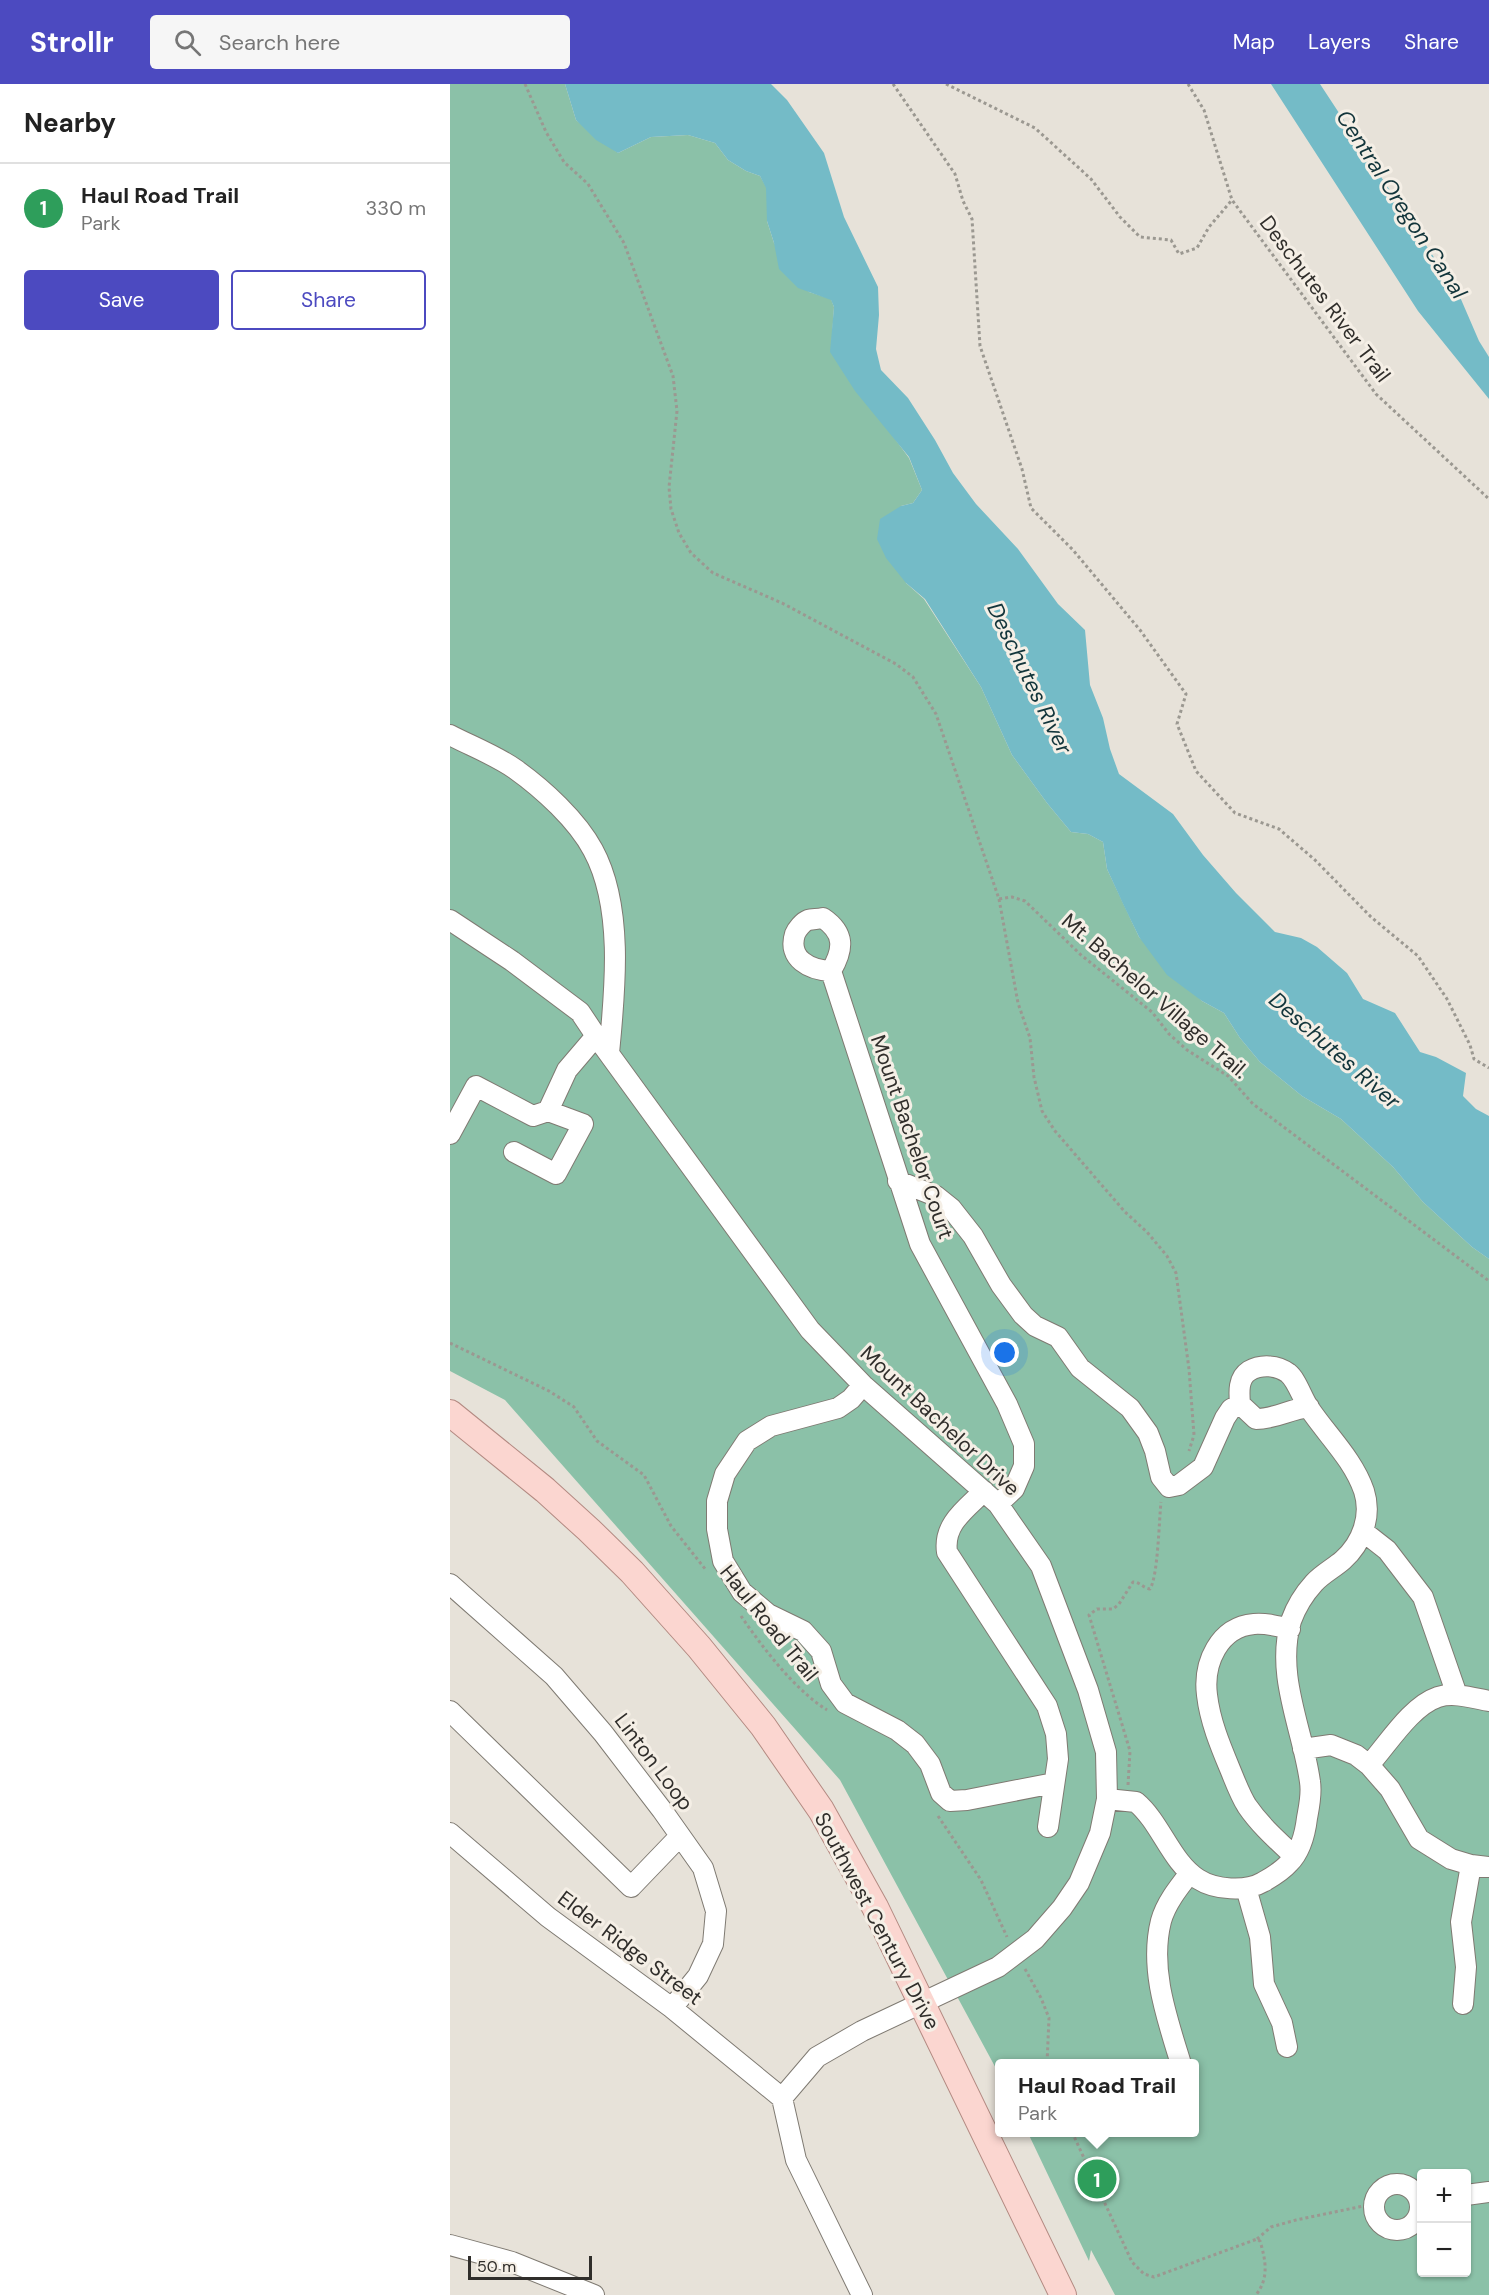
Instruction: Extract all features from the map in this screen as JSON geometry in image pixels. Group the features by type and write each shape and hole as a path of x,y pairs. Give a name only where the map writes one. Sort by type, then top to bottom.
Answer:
{"main road":[{"name":"Southwest Century Drive","path":"450,1413 545,1490 590,1530 632,1572 699,1647 763,1726 820,1810 875,1907 1063,2295"}],"street":[{"path":"450,735 514,768 568,816 594,851 608,890 614,930 615,990 609,1053"},
{"name":"Mount Bachelor Drive","path":"450,920 512,961 580,1012 810,1330 863,1385 991,1498 1041,1566 1088,1690 1106,1752 1116,1799 1079,1883 1062,1908 1035,1939 998,1967 862,2031 818,2057 782,2098"},
{"name":"Mount Bachelor Court","path":"831,971 920,1244 1006,1404 1024,1444 1024,1466 1014,1489 991,1498 956,1519 948,1530 945,1541 946,1552 1047,1706 1056,1734 1058,1759 1048,1827"},
{"path":"548,1111 567,1070 596,1036"},
{"path":"450,1134 476,1086 533,1116 548,1111 583,1124 556,1174 514,1152"},
{"path":"898,1181 936,1196 951,1208 973,1236 1001,1285 1023,1315 1035,1326 1058,1337 1080,1368 1130,1408 1148,1433 1155,1450 1157,1469 1165,1485 1173,1488 1203,1467 1225,1418 1231,1409 1240,1404"},
{"path":"1116,1799 1136,1802 1144,1808 1190,1873 1200,1881 1220,1886 1254,1887 1289,1864 1302,1844 1311,1785 1287,1678 1287,1646 1298,1604 1315,1582 1344,1559 1364,1532 1366,1515 1364,1491 1351,1463 1309,1407 1289,1374 1274,1366 1248,1372 1241,1381 1238,1392 1240,1404 1256,1419 1267,1419 1293,1409 1309,1407"},
{"path":"863,1385 851,1399 838,1408 771,1426 747,1441 725,1474 717,1501 717,1529 723,1561 742,1593 768,1614 803,1631 821,1651 831,1684 845,1702 897,1730 915,1744 930,1764 941,1793 950,1800 967,1800 1054,1783"},
{"path":"1364,1532 1387,1550 1423,1597 1457,1695"},
{"name":"Linton Loop","path":"450,1584 554,1676 603,1733 703,1868 716,1911 713,1944 698,1976 672,2008"},
{"path":"1290,1629 1252,1624 1231,1632 1218,1643 1210,1659 1206,1693 1215,1733 1246,1805 1268,1833 1294,1856"},
{"path":"1369,1765 1417,1709 1439,1697 1457,1695 1489,1701"},
{"path":"450,1711 631,1887 680,1836"},
{"path":"1303,1749 1331,1745 1356,1755 1369,1765 1390,1789 1419,1839 1451,1859 1480,1866 1461,1922 1466,1967 1463,2004"},
{"name":"Elder Ridge Street","path":"450,1833 548,1917 672,2008 782,2098"},
{"path":"1179,2059 1159,1984 1157,1951 1161,1920 1175,1892 1190,1873"},
{"path":"1246,1888 1260,1936 1264,1984 1282,2023 1287,2047"},
{"path":"782,2098 796,2160 862,2295"},
{"path":"1417,2195 1407,2186 1396,2183 1386,2186 1377,2194 1374,2204 1375,2216 1382,2225 1392,2230 1403,2229 1413,2224 1417,2218"},
{"path":"1471,2194 1489,2192"},
{"path":"450,2245 512,2262 594,2295"}],"path":[{"path":"525,84 532,106 564,162 588,184 624,243 673,376 677,411 669,487 671,508 679,533 692,553 713,573 782,603 896,664 914,677 936,714 999,899 1018,1003 1030,1038 1034,1077 1042,1111 1055,1131 1125,1212 1147,1232 1167,1256 1176,1273 1189,1369 1194,1435 1188,1453"},
{"path":"893,84 955,174 963,201 972,219 980,346 1022,469 1031,508 1073,550 1140,630 1186,693 1177,724 1196,771 1235,813 1279,829 1315,860 1371,917 1418,956 1448,999 1474,1059 1489,1068"},
{"path":"946,84 1035,128 1091,179 1120,217 1140,237 1171,240 1179,254 1197,248 1209,226 1232,200"},
{"name":"Deschutes River Trail","path":"1188,84 1204,111 1232,200 1376,394 1489,499"},
{"name":"Mt. Bachelor Village Trail.","path":"999,899 1012,897 1025,901 1081,955 1152,1012 1169,1034 1187,1050 1228,1076 1253,1104 1489,1281"},
{"name":"Haul Road Trail","path":"450,1343 549,1391 574,1407 597,1441 644,1475 671,1526 710,1574"},
{"path":"1116,1799 1130,1751 1089,1615 1097,1609 1113,1609 1119,1604 1133,1582 1137,1582 1146,1589 1150,1590 1152,1587 1165,1485"},
{"name":"Haul Road Trail","path":"740,1615 761,1644 793,1679 817,1704 833,1714"},
{"path":"932,1808 981,1880 998,1920 1041,1998 1049,2018 1047,2059"},
{"path":"1074,2137 1132,2262 1144,2274 1154,2277 1257,2239 1271,2227 1374,2204"},
{"path":"1256,2295 1262,2287 1266,2267 1260,2241 1257,2239"}],"green space":[{"path":"450,84 565,84 576,120 618,153 651,137 688,135 715,143 728,160 760,176 767,188 767,221 774,243 809,292 831,299 834,307 831,352 909,458 922,490 913,503 901,506 906,583 924,599 981,687 1012,755 1071,832 1088,834 1103,842 1107,869 1139,937 1202,1001 1224,1013 1240,1038 1260,1062 1302,1096 1341,1119 1393,1167 1423,1202 1472,1247 1489,1259 1489,2295 1115,2295 1091,2250 1089,2261 1030,2137 1199,2137 1199,2059 995,2059 995,2067 840,1780 505,1400 450,1371"}],"water":[{"name":"Deschutes River","path":"565,84 771,84 787,100 824,153 844,217 878,287 879,315 876,349 881,370 908,398 953,473 976,504 1018,549 1058,604 1085,630 1090,685 1103,718 1119,774 1173,814 1203,855 1236,893 1275,932 1301,938 1317,947 1347,973 1363,999 1395,1013 1420,1052 1436,1057 1466,1073 1463,1096 1476,1109 1489,1116 1489,1259 1472,1247 1423,1202 1393,1167 1341,1119 1302,1096 1260,1062 1240,1038 1224,1013 1202,1001 1167,975 1139,937 1124,906 1107,869 1103,842 1088,834 1071,832 1012,755 981,687 925,599 906,583 886,558 877,539 880,519 901,506 913,503 922,490 909,457 855,391 830,352 834,307 831,300 798,288 779,269 767,221 766,188 760,176 728,160 715,143 688,135 651,137 618,153 596,140 576,120"},
{"path":"1271,84 1320,84 1460,297 1479,341 1489,357 1489,399 1418,311"}],"place":[{"name":"Haul Road Trail","path":"1097,2179"}],"water label":[{"name":"Central Oregon Canal","path":"1402,204"}]}
